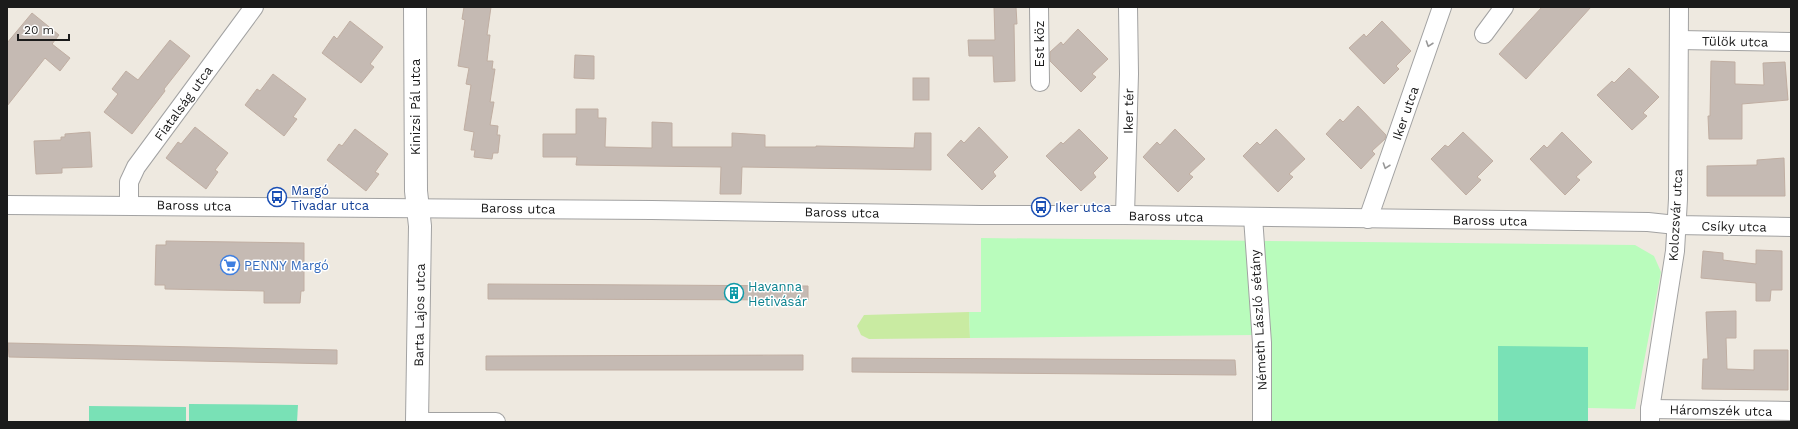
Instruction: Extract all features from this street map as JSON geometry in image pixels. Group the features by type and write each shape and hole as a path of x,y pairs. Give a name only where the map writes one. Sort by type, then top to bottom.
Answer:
{"street":[{"name":"Fiatalság utca","path":"128,205 129,182 136,167 254,7"},
{"name":"Kinizsi Pál utca","path":"415,7 416,190 418,208"},
{"name":"Est köz","path":"1039,7 1040,82"},
{"name":"Iker tér","path":"1125,215 1129,52 1128,7"},
{"name":"Iker utca","path":"1368,218 1442,7"},
{"path":"1484,34 1504,7"},
{"name":"Kolozsvár utca","path":"1650,416 1675,251 1679,7"},
{"name":"Tülök utca","path":"1679,40 1791,42"},
{"name":"Baross utca","path":"7,205 128,205 980,215 1125,215 1648,222 1676,225"},
{"name":"Barta Lajos utca","path":"417,422 420,226 418,208"},
{"name":"Németh László sétány","path":"1253,217 1262,343 1262,422"},
{"name":"Csíky utca","path":"1676,225 1791,227"},
{"name":"Háromszék utca","path":"1650,416 1791,411"},
{"path":"417,422 496,422"}],"green space":[{"path":"981,238 1635,245 1654,256 1661,272 1635,409 1588,408 1588,347 1498,347 1498,422 1253,422 1253,335 970,338 969,312 981,312"},
{"path":"969,312 970,338 869,339 861,335 857,326 864,315"},
{"path":"1498,346 1588,347 1588,422 1498,422"},
{"path":"189,404 298,405 297,422 189,422"},
{"path":"89,406 186,407 186,422 89,422"}],"building":[{"path":"464,7 491,7 487,35 490,35 487,61 493,61 492,69 495,69 490,102 494,102 490,125 498,126 497,135 500,135 498,153 493,153 492,159 474,157 475,150 471,150 474,132 464,130 471,85 466,84 469,68 458,66 465,20 462,19"},
{"path":"994,7 1016,7 1017,24 1014,24 1015,81 994,82 993,56 969,56 968,40 995,40"},
{"path":"1542,7 1591,7 1526,79 1499,54"},
{"path":"32,13 59,35 52,44 70,58 60,71 45,58 7,106 7,43"},
{"path":"350,21 383,47 370,64 374,67 361,83 322,53 334,36 337,39"},
{"path":"1382,21 1411,51 1396,66 1399,69 1384,84 1349,48 1364,34 1366,37"},
{"path":"1078,29 1108,59 1092,74 1096,77 1081,92 1050,61 1050,52 1061,42 1063,45"},
{"path":"170,40 190,56 132,134 104,112 118,94 112,89 126,71 138,80"},
{"path":"575,55 594,56 594,79 574,78"},
{"path":"1711,61 1735,62 1735,84 1764,85 1763,63 1785,62 1788,100 1742,104 1742,139 1709,139 1708,116 1710,116"},
{"path":"1629,68 1659,97 1643,113 1647,116 1632,130 1597,95 1612,81 1614,83"},
{"path":"273,74 306,99 293,117 297,119 284,136 245,105 257,89 260,91"},
{"path":"913,78 929,78 929,100 913,100"},
{"path":"1358,106 1386,135 1385,139 1372,151 1375,154 1361,169 1326,134 1340,119 1343,122"},
{"path":"576,109 598,109 598,118 606,118 605,147 652,148 652,122 672,123 672,147 732,147 732,133 765,135 765,147 816,146 914,148 915,133 931,133 931,170 742,167 741,194 720,194 721,167 576,165 577,157 543,157 543,134 576,134"},
{"path":"195,127 228,153 215,170 218,172 206,189 166,158 178,142 181,144"},
{"path":"979,127 1008,157 993,172 996,176 982,190 947,155 961,140 964,143"},
{"path":"355,129 388,154 375,172 379,174 366,191 327,160 339,144 342,146"},
{"path":"1079,129 1108,158 1093,173 1096,177 1081,191 1046,156 1061,142 1063,144"},
{"path":"1175,129 1205,159 1189,174 1193,177 1178,192 1143,157 1157,142 1160,145"},
{"path":"1276,129 1305,159 1289,174 1293,177 1278,192 1243,156 1257,142 1260,145"},
{"path":"90,132 92,167 62,168 62,173 36,174 34,141 61,140 61,137 65,137 65,134"},
{"path":"1463,132 1493,161 1477,177 1481,180 1466,195 1431,159 1445,145 1448,147"},
{"path":"1562,132 1592,162 1576,177 1580,180 1565,195 1530,159 1544,145 1547,148"},
{"path":"1784,158 1785,196 1707,196 1707,166 1757,165 1757,160"},
{"name":"PENNY Margó","path":"166,241 304,243 304,291 301,291 300,303 264,303 264,291 165,289 165,285 155,285 156,245 166,245"},
{"path":"1756,250 1782,251 1782,290 1771,290 1770,301 1756,301 1756,283 1701,278 1703,251 1723,253 1723,260 1756,264"},
{"path":"488,284 808,286 808,300 488,299"},
{"path":"1736,311 1736,338 1726,338 1727,369 1754,370 1754,350 1788,350 1788,390 1702,389 1703,359 1708,359 1706,312"},
{"path":"8,343 337,350 337,364 9,357"},
{"path":"803,355 803,370 486,370 486,356"},
{"path":"852,358 1235,360 1236,375 852,372"}],"place":[{"name":"Margó Tivadar utca","path":"277,197"},
{"name":"Iker utca","path":"1041,207"},
{"name":"PENNY Margó","path":"230,265"},
{"name":"Havanna Hetivásár","path":"734,293"}]}
